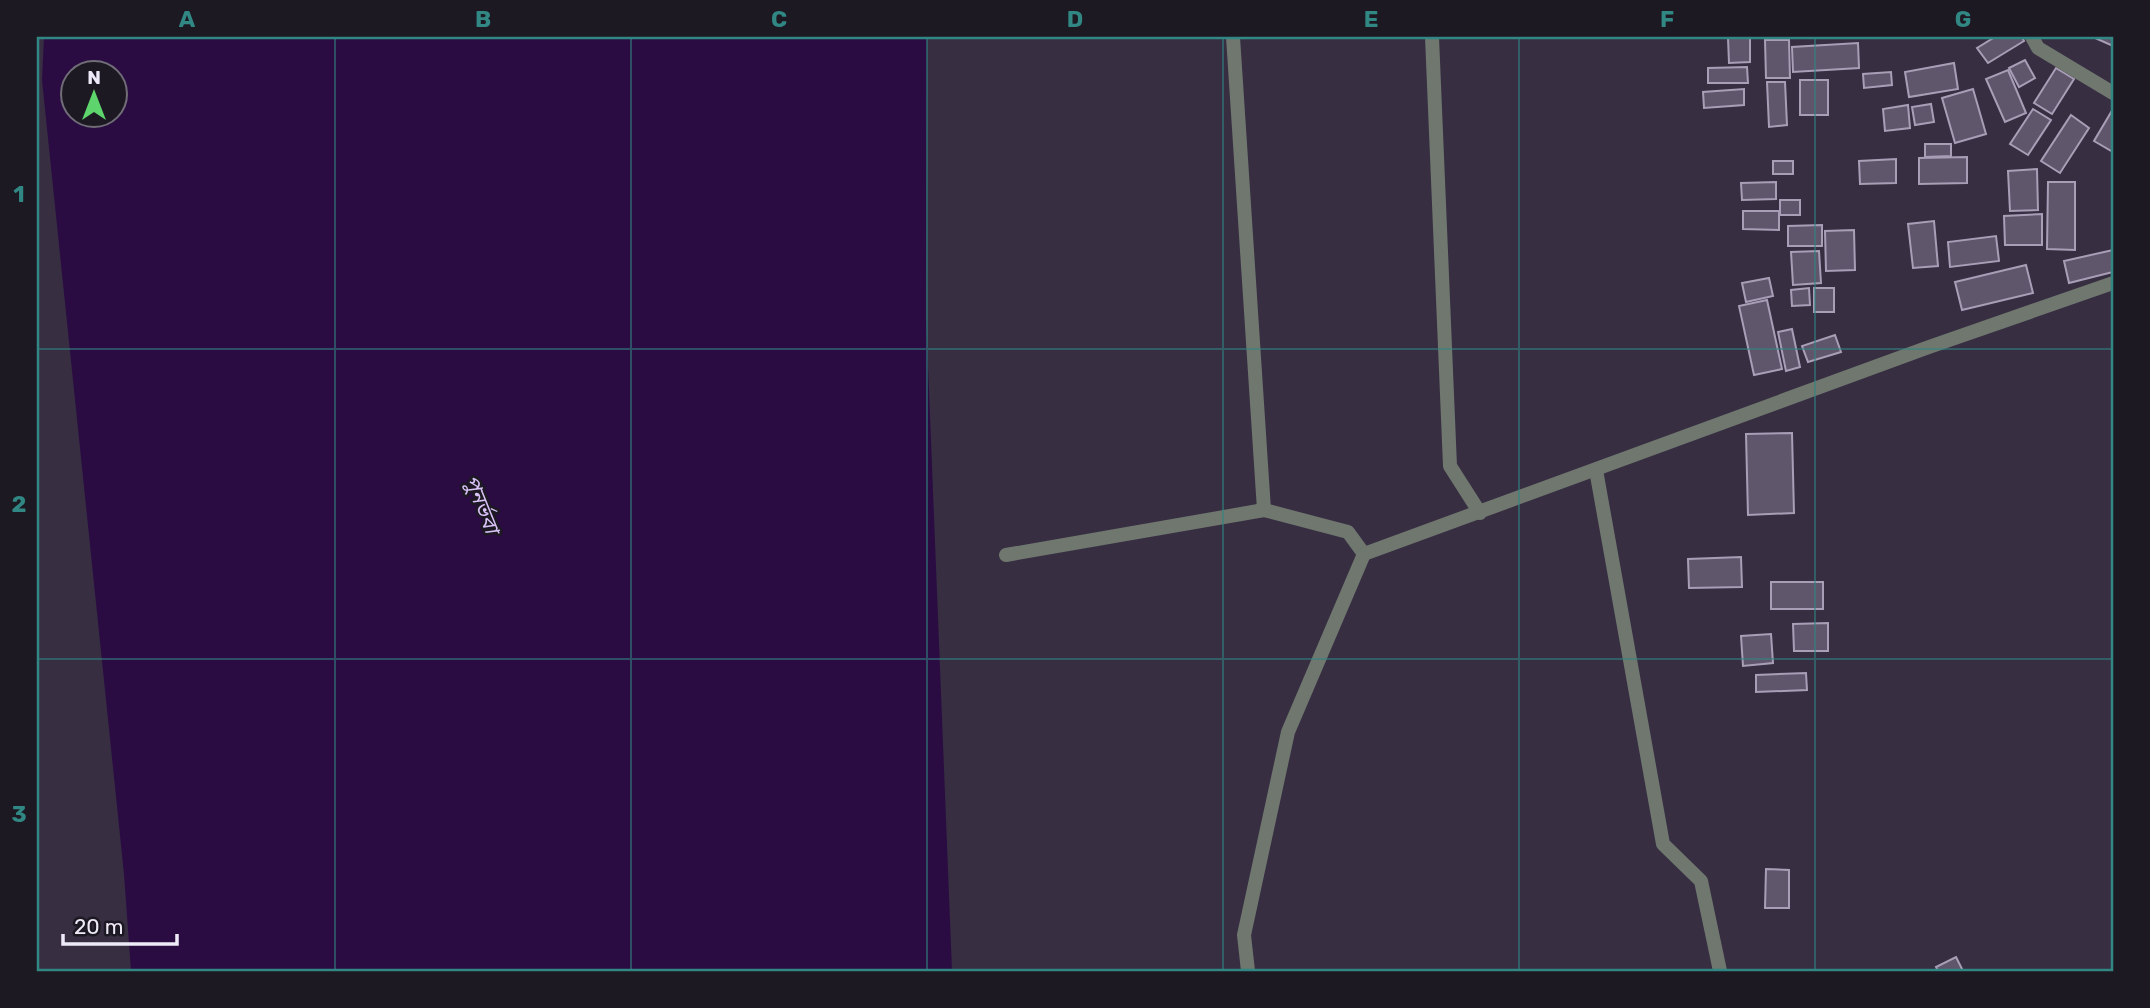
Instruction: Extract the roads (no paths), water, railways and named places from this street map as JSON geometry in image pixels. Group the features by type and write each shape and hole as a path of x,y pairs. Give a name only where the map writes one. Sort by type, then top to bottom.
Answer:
{"street":[{"path":"1233,37 1264,510"},
{"path":"1432,37 1450,466 1480,513"},
{"path":"2032,37 2038,48 2113,93"},
{"path":"1248,971 1244,935 1288,732 1364,554 1928,347 2113,283"},
{"path":"1596,470 1663,844 1701,881 1720,971"},
{"path":"1006,555 1264,510 1348,532 1364,554"}],"water":[{"name":"পুনর্ভবা","path":"44,37 927,37 926,315 952,971 131,971 124,874 42,80"}]}
